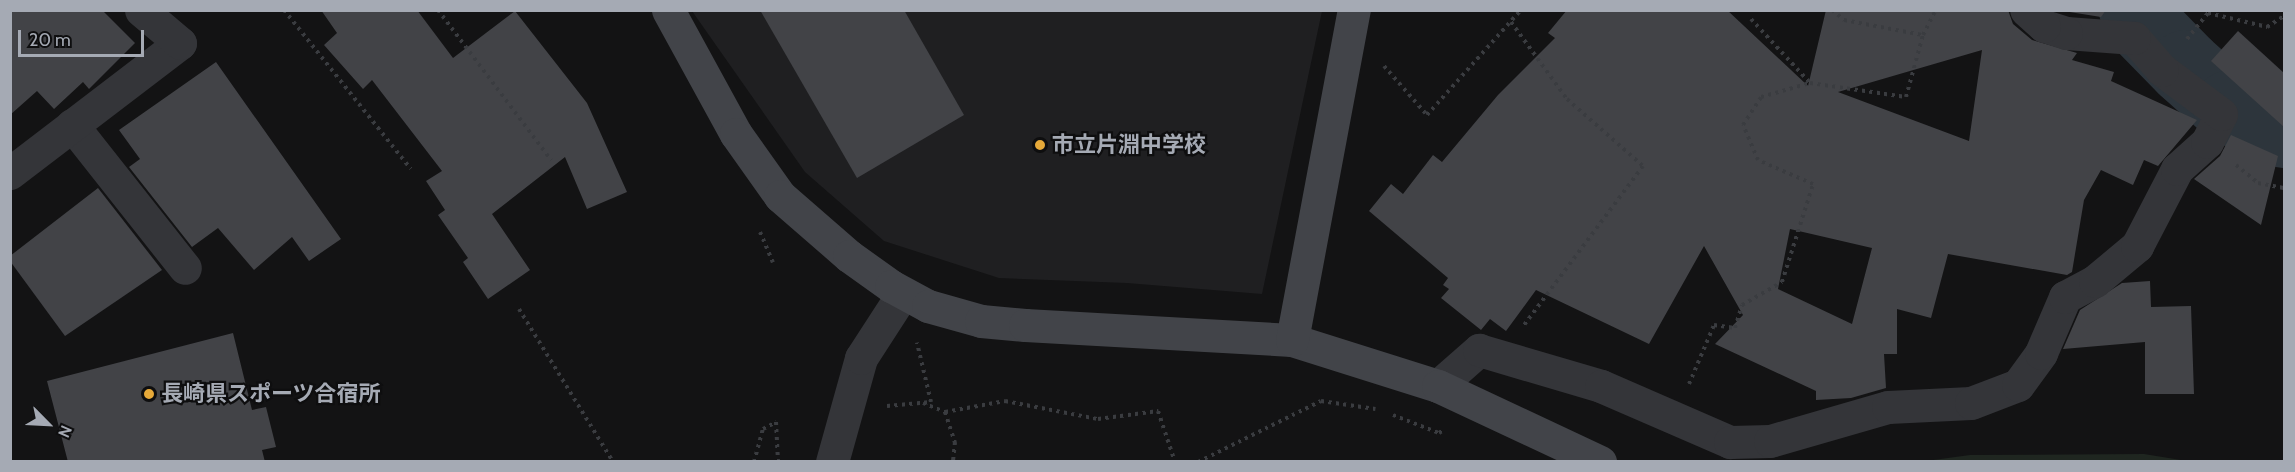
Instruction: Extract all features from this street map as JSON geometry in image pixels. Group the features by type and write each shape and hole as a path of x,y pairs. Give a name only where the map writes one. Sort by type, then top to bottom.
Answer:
{"street":[{"path":"15,159 72,125 180,43 141,10"},
{"path":"668,10 736,134 780,196 849,256 916,300 981,321 1025,326 1292,340 1438,386 1600,462"},
{"path":"1438,386 1479,350 1601,386 1730,442 1770,441 1888,407 1971,403 2018,385 2041,353 2065,297 2095,281 2137,246 2177,169 2207,142 2221,114 2162,70 2134,38 2066,33 2044,26 2026,10"},
{"path":"1292,340 1352,20"},
{"path":"72,125 185,268"},
{"path":"832,462 861,358 916,300"}],"path":[{"path":"284,10 411,169"},
{"path":"438,10 551,160"},
{"path":"1352,20 1427,115 1521,10"},
{"path":"1832,10 1844,20 1923,35"},
{"path":"1675,418 1714,325 1735,328 1742,305 1782,282 1813,184 1758,160 1743,125 1761,97 1810,83 1906,97 1923,35 1936,10"},
{"path":"2208,13 2267,27 2284,16"},
{"path":"1751,19 1810,83"},
{"path":"1510,22 1567,99 1643,166 1508,346 1520,363"},
{"path":"2207,142 2258,183 2284,188"},
{"path":"916,300 915,338 930,402"},
{"path":"519,309 613,462"},
{"path":"923,403 945,412 1005,401 1098,419 1158,411 1175,462"},
{"path":"1198,462 1322,401 1380,410"},
{"path":"945,412 955,442 953,462"},
{"path":"1390,414 1439,433"},
{"path":"754,462 763,429 776,422 778,462"}],"shaded area":[{"name":"市立片淵中学校","path":"692,11 1322,11 1262,294 1127,283 999,278 884,241 805,172"},
{"path":"2144,454 2187,461 1926,461 1970,455"}],"building":[{"path":"10,10 102,10 135,43 89,89 83,82 54,109 37,91 10,115"},
{"path":"321,10 417,10 453,58 515,11 587,103 627,192 587,209 565,157 492,214 530,270 488,299 463,262 468,258 438,215 445,210 426,181 442,171 372,80 363,89 324,45 337,33"},
{"path":"760,10 904,10 964,115 857,178"},
{"path":"1567,10 1727,10 1808,86 1826,10 2008,10 2013,24 2032,40 2077,53 2072,60 2114,72 2111,81 2197,120 2158,166 2144,160 2133,185 2101,170 2084,200 2072,272 2067,275 1948,254 1931,318 1897,309 1897,354 1884,354 1886,388 1851,398 1816,400 1816,391 1715,344 1743,315 1704,246 1649,344 1536,290 1506,331 1490,319 1481,330 1441,298 1449,289 1443,285 1448,278 1369,211 1391,184 1403,194 1433,155 1442,162 1498,95 1555,38 1548,33","holes":["1982,50 1969,141 1838,92","1790,229 1872,248 1852,324 1778,289"]},
{"path":"2057,10 2106,10 2101,17"},
{"path":"2238,31 2284,73 2284,127 2211,61"},
{"path":"216,62 341,239 309,261 292,237 254,270 218,228 192,247 129,167 140,159 119,130"},
{"path":"2231,135 2278,156 2261,225 2194,179 2220,156"},
{"path":"98,188 162,270 65,336 10,261 10,256"},
{"path":"2150,281 2151,307 2191,306 2194,394 2145,394 2145,342 2063,349 2080,310 2122,283"},
{"name":"長崎県スポーツ合宿所","path":"233,333 252,410 266,407 276,447 262,450 265,462 68,462 47,381"}],"waterway":[{"path":"2136,10 2140,21 2185,67 2230,107 2284,130"}],"place":[{"name":"市立片淵中学校","path":"1040,145"},
{"name":"長崎県スポーツ合宿所","path":"149,394"}]}
